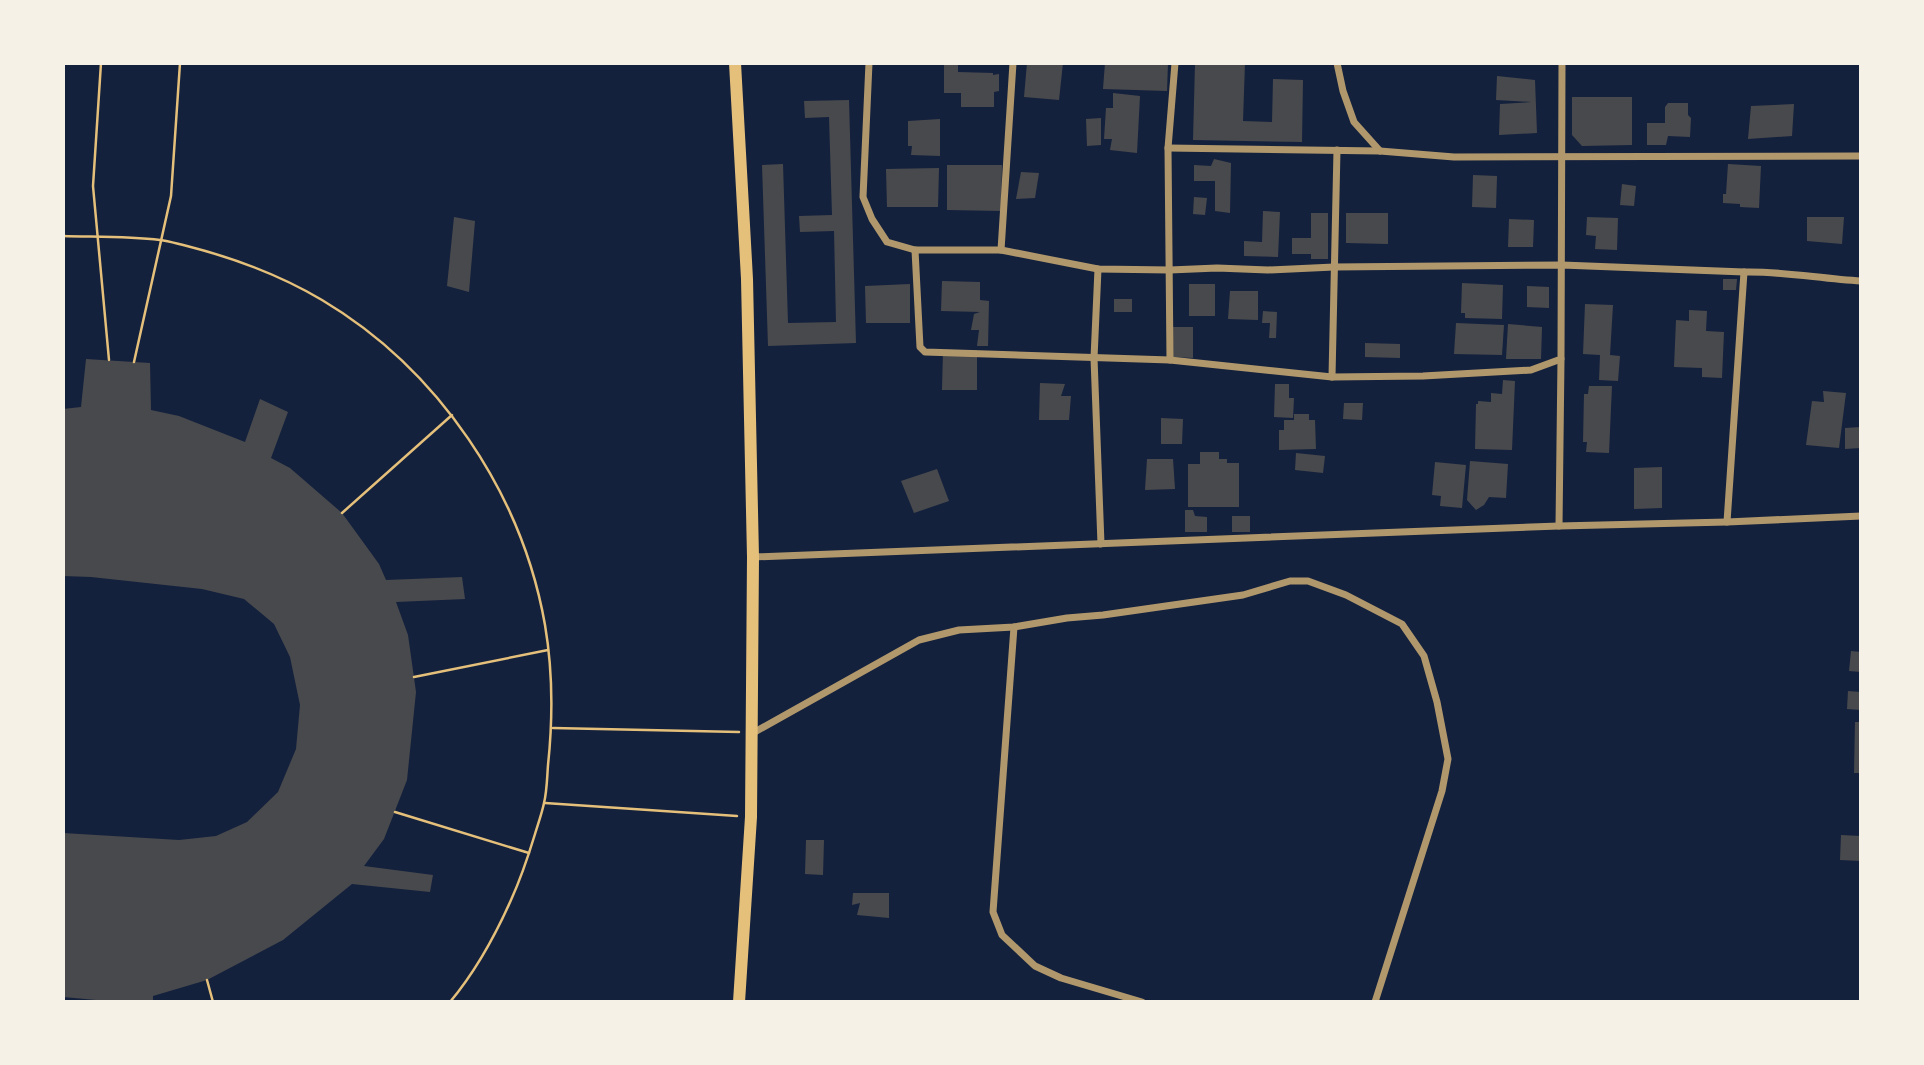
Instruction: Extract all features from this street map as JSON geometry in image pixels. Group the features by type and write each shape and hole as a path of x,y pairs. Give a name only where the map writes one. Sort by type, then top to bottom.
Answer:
{"main road":[{"path":"735,63 747,279 753,557 751,817 739,1002"}],"street":[{"path":"869,63 863,197 872,219 887,242 915,250 1001,250 1098,269 1268,270 1562,265 1772,271 1861,281"},
{"path":"1001,250 1013,63"},
{"path":"1170,360 1168,148 1175,63"},
{"path":"1337,63 1354,122 1380,150"},
{"path":"1559,526 1562,63"},
{"path":"1168,148 1380,150 1454,156 1861,156"},
{"path":"1332,377 1337,150"},
{"path":"915,250 920,348 925,352 1170,360 1332,377 1423,376 1531,370 1561,359"},
{"path":"1098,269 1094,358 1101,544"},
{"path":"1727,522 1744,272"},
{"path":"753,557 1861,516"},
{"path":"753,733 919,640 959,630 1014,626 1243,596 1290,581 1308,581 1346,594 1402,624 1424,656 1437,702 1448,759 1442,791 1375,1002"},
{"path":"1014,626 993,912 1002,935 1035,966 1061,978 1142,1002"}],"path":[{"path":"101,63 93,186 109,360"},
{"path":"134,362 171,196 180,63"},
{"path":"63,236 161,240 218,254 271,274 323,300 370,333 413,372 452,415 484,463 511,514 531,568 545,625 548,650 552,728 544,803 522,876 495,935 450,1002"},
{"path":"342,513 452,415"},
{"path":"414,677 548,650"},
{"path":"552,728 753,733"},
{"path":"544,803 751,817"},
{"path":"394,812 529,853"},
{"path":"207,980 213,1002"}],"building":[{"path":"944,63 958,63 958,72 999,74 999,91 994,92 994,107 961,107 961,93 944,93"},
{"path":"1027,63 1063,63 1059,100 1024,97"},
{"path":"1105,63 1168,63 1167,91 1103,89"},
{"path":"1195,63 1245,63 1243,121 1272,122 1273,79 1303,80 1302,142 1193,140"},
{"path":"1497,76 1535,80 1537,133 1499,135 1500,104 1532,102 1496,100"},
{"path":"1113,93 1140,96 1137,153 1110,150 1112,139 1104,139 1106,108 1113,108"},
{"path":"1572,97 1632,97 1632,145 1582,146 1572,135"},
{"path":"849,100 856,343 768,346 762,165 783,164 788,323 836,322 834,231 800,232 799,216 832,215 829,117 805,118 804,101"},
{"path":"1668,103 1688,103 1688,115 1691,118 1690,137 1668,136 1666,145 1647,145 1647,123 1665,123 1665,107"},
{"path":"1794,104 1792,136 1748,139 1751,106"},
{"path":"1101,118 1101,145 1087,146 1086,119"},
{"path":"940,119 940,156 911,155 912,146 908,146 908,121"},
{"path":"1214,159 1231,163 1230,213 1215,211 1215,181 1194,181 1194,165 1211,166"},
{"path":"1728,164 1761,166 1759,208 1723,203"},
{"path":"947,165 1002,165 1001,211 947,210"},
{"path":"939,168 938,207 887,207 886,169"},
{"path":"1021,172 1039,173 1035,198 1016,199"},
{"path":"1473,175 1497,176 1496,208 1472,207"},
{"path":"1622,184 1636,186 1634,206 1620,205"},
{"path":"1194,197 1207,198 1205,215 1193,214"},
{"path":"1263,211 1280,212 1278,257 1244,256 1244,241 1262,242"},
{"path":"1311,213 1328,213 1328,259 1311,259 1311,254 1292,254 1292,238 1311,238"},
{"path":"1346,213 1388,213 1388,244 1346,243"},
{"path":"454,217 475,221 469,292 447,286"},
{"path":"1587,217 1618,218 1617,250 1595,249 1596,236 1586,235"},
{"path":"1807,217 1844,217 1842,244 1807,241"},
{"path":"1509,219 1534,220 1533,247 1508,247"},
{"path":"1723,279 1737,279 1736,290 1723,290"},
{"path":"942,281 980,282 980,300 989,301 988,346 977,346 979,330 971,330 974,314 980,312 941,311"},
{"path":"1462,283 1503,285 1502,319 1465,318 1465,313 1461,313"},
{"path":"910,284 910,323 866,323 865,286"},
{"path":"1189,284 1215,284 1215,316 1189,316"},
{"path":"1527,286 1549,287 1549,308 1527,307"},
{"path":"1230,291 1258,291 1258,320 1228,319"},
{"path":"1114,299 1132,299 1132,312 1114,312"},
{"path":"1585,304 1613,305 1610,355 1620,356 1618,381 1599,380 1600,355 1583,354"},
{"path":"1689,310 1707,311 1706,331 1724,332 1722,378 1702,377 1702,368 1674,367 1676,320 1689,321"},
{"path":"1263,311 1277,312 1276,338 1269,338 1270,323 1262,323"},
{"path":"1456,323 1504,325 1502,355 1454,354"},
{"path":"1508,324 1542,327 1541,359 1506,359"},
{"path":"1173,327 1193,327 1193,358 1173,357"},
{"path":"1365,343 1400,344 1400,358 1365,357"},
{"path":"943,350 977,350 977,390 942,390"},
{"path":"86,359 150,363 151,410 179,416 245,442 260,399 288,412 271,458 290,468 342,513 379,564 386,580 462,577 465,599 396,602 408,635 416,692 407,780 384,839 364,866 433,875 430,892 352,884 283,940 207,980 153,996 153,1002 96,1002 63,997 63,833 179,840 216,836 247,822 278,792 296,749 300,705 290,657 274,624 244,599 202,589 63,576 63,409 81,407"},
{"path":"1503,380 1515,381 1512,450 1475,449 1476,404 1478,401 1491,402 1491,393 1502,394"},
{"path":"1040,383 1065,384 1061,396 1071,396 1069,420 1039,420"},
{"path":"1275,384 1289,384 1289,398 1294,398 1293,418 1274,417"},
{"path":"1589,386 1612,386 1609,453 1586,452 1587,442 1583,442 1584,394 1588,394"},
{"path":"1823,391 1846,393 1839,448 1806,445 1812,401 1824,402"},
{"path":"1344,403 1363,403 1362,420 1343,419"},
{"path":"1294,414 1309,414 1309,420 1315,420 1316,449 1279,450 1279,430 1284,430 1284,420 1294,420"},
{"path":"1161,418 1183,419 1182,444 1161,444"},
{"path":"1861,427 1861,448 1845,449 1845,428"},
{"path":"1200,452 1219,452 1219,459 1227,459 1227,463 1239,463 1239,507 1188,507 1188,464 1200,464"},
{"path":"1296,453 1325,456 1323,473 1295,470"},
{"path":"1147,459 1173,459 1175,489 1145,490"},
{"path":"1470,461 1508,464 1506,498 1489,497 1484,505 1476,510 1467,500"},
{"path":"1435,462 1466,465 1462,508 1440,506 1441,496 1432,495"},
{"path":"1662,467 1662,508 1634,509 1634,468"},
{"path":"937,469 949,501 914,513 901,481"},
{"path":"1185,510 1193,510 1195,516 1207,517 1207,532 1185,532"},
{"path":"1232,516 1250,516 1250,532 1232,532"},
{"path":"1851,651 1861,652 1861,672 1849,671"},
{"path":"1848,691 1861,692 1861,710 1847,709"},
{"path":"1855,722 1861,722 1861,773 1854,773"},
{"path":"1841,835 1861,836 1861,861 1840,860"},
{"path":"806,840 824,840 823,875 805,874"},
{"path":"853,893 889,893 889,918 857,915 860,903 852,905"}]}
